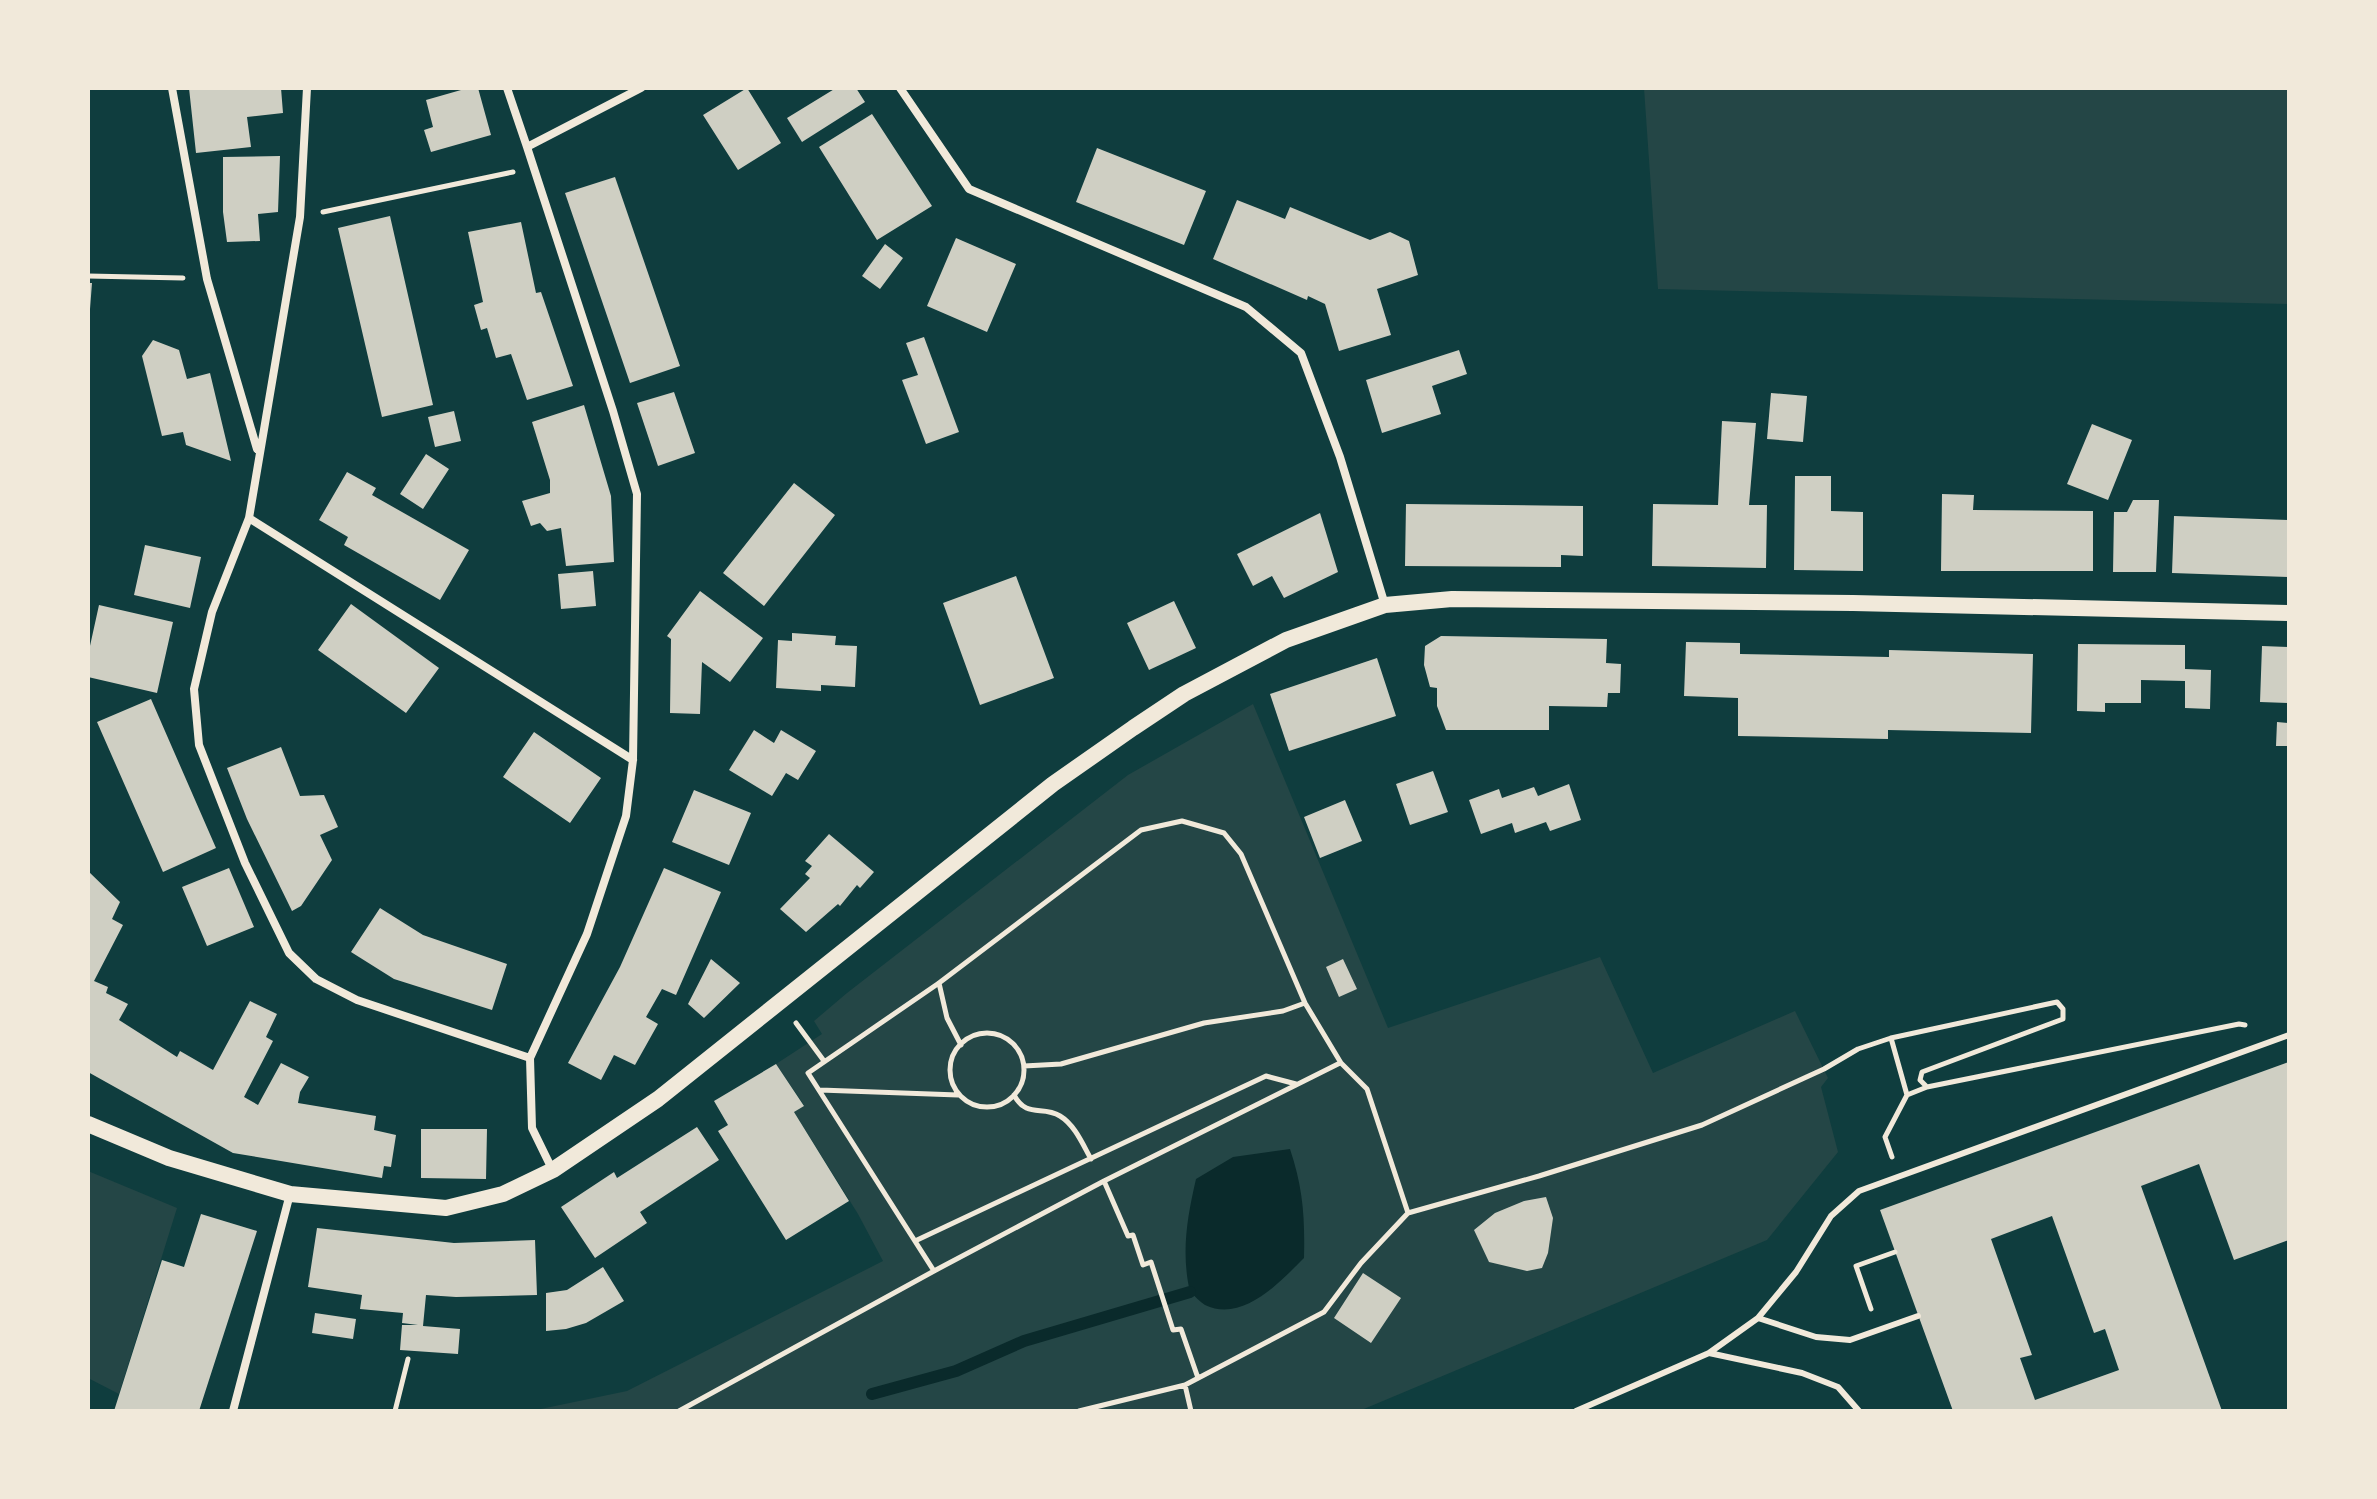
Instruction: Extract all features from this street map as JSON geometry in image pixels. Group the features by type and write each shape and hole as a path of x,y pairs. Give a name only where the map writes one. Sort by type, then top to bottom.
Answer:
{"main road":[{"path":"88,1124 169,1158 290,1194 446,1208 503,1194 553,1170 658,1099 1053,784 1133,728 1184,694 1286,640 1385,605 1452,599 1868,603 2289,613"}],"street":[{"path":"172,88 207,279 258,453"},
{"path":"307,88 300,217 249,518 212,612 194,689 199,745 245,863 289,953 316,979 357,1000 530,1058"},
{"path":"507,88 613,411 637,494 633,760 626,816 587,934 530,1058 532,1128 553,1170"},
{"path":"527,147 641,88"},
{"path":"900,88 969,189 1246,307 1301,353 1340,457 1385,605"},
{"path":"249,518 633,760"},
{"path":"233,1411 290,1194"}],"lane":[{"path":"1576,1411 1709,1353 1758,1318 1796,1272 1831,1216 1859,1191 2289,1035"},
{"path":"1758,1318 1816,1337 1850,1340 1918,1316"},
{"path":"1709,1353 1802,1373 1838,1387 1859,1411"}],"path":[{"path":"300,217 494,176"},
{"path":"88,276 207,279"},
{"path":"934,1271 808,1073 939,983 1141,830 1182,821 1224,833 1241,854 1305,1003 1341,1063 1367,1089 1408,1213"},
{"path":"939,983 947,1018 961,1045"},
{"path":"1079,1411 1185,1385 1324,1312 1361,1263 1408,1213 1702,1125 1824,1069 1858,1049 1891,1038 2057,1002 2063,1009 2063,1019 1922,1072 1920,1080 1927,1087"},
{"path":"1024,1066 1061,1064 1204,1023 1283,1011 1305,1003"},
{"path":"1898,1175 1885,1137 1907,1095 1927,1087 2239,1024 2280,1037"},
{"path":"800,1027 824,1061"},
{"path":"982,1034 997,1034 1013,1043 1024,1066 1023,1081 1014,1095 999,1105 987,1107 976,1106 959,1095 950,1069 953,1056 961,1045 970,1037 982,1034"},
{"path":"1891,1038 1907,1095"},
{"path":"679,1411 1104,1181 1341,1063"},
{"path":"915,1241 1266,1076 1298,1084"},
{"path":"819,1090 959,1095"},
{"path":"1014,1095 1019,1104 1029,1110 1061,1116 1079,1137 1091,1159"},
{"path":"1104,1181 1128,1236 1133,1235 1143,1265 1151,1262 1173,1330 1181,1329 1198,1378"},
{"path":"1878,1331 1856,1266 1895,1252"},
{"path":"395,1411 408,1359"},
{"path":"1185,1385 1191,1411"}],"shaded area":[{"path":"1644,88 2289,88 2289,304 1658,289"},
{"path":"1253,704 1388,1028 1600,957 1653,1073 1795,1011 1828,1078 1821,1087 1838,1152 1767,1240 1359,1411 531,1411 627,1391 883,1261 858,1214 794,1112 804,1105 776,1064 822,1034 814,1021 847,993 1128,775"},
{"path":"1290,1149 1302,1203 1304,1258 1272,1288 1247,1304 1233,1309 1205,1305 1190,1292 1187,1278 1188,1222 1196,1179 1233,1157"},
{"path":"88,1171 177,1208 119,1394 88,1378"}],"building":[{"path":"189,88 281,88 283,113 247,117 251,147 196,153"},
{"path":"478,88 491,135 431,152 424,130 433,127 426,100"},
{"path":"747,88 781,143 738,170 703,115"},
{"path":"836,88 856,88 865,102 802,142 787,118"},
{"path":"872,114 932,206 877,240 819,147"},
{"path":"1097,148 1206,191 1184,245 1076,202"},
{"path":"280,156 278,212 258,214 260,241 227,242 223,212 223,157"},
{"path":"615,177 680,366 630,383 565,193"},
{"path":"1237,200 1285,219 1290,207 1370,240 1390,232 1409,241 1418,275 1377,289 1391,335 1339,351 1325,304 1308,296 1307,300 1213,259"},
{"path":"390,216 433,405 382,417 338,228"},
{"path":"521,222 536,293 541,292 573,386 527,400 511,354 496,358 487,328 481,330 474,305 483,302 468,232"},
{"path":"956,238 1016,264 987,332 927,306"},
{"path":"885,244 903,258 880,289 862,276"},
{"path":"88,283 92,283 90,309 88,309"},
{"path":"924,337 959,432 926,444 902,380 918,375 906,343"},
{"path":"153,340 179,350 187,379 210,373 231,461 186,445 183,432 162,436 142,356"},
{"path":"1459,350 1467,374 1432,386 1441,414 1382,433 1366,380"},
{"path":"674,392 695,453 658,466 637,403"},
{"path":"1771,393 1807,396 1803,442 1767,439"},
{"path":"584,405 611,496 614,562 566,566 561,528 547,531 540,523 531,526 522,501 550,493 550,480 532,422"},
{"path":"454,411 461,441 435,447 428,417"},
{"path":"1722,421 1756,423 1749,505 1767,505 1766,568 1652,566 1653,504 1718,505"},
{"path":"2092,424 2132,440 2108,500 2067,484"},
{"path":"426,454 449,469 423,509 400,494"},
{"path":"347,472 376,488 372,495 469,550 440,600 344,545 348,537 319,520"},
{"path":"1795,476 1831,476 1831,511 1863,512 1863,571 1794,570"},
{"path":"794,483 835,515 764,606 723,573"},
{"path":"1942,494 1974,495 1973,510 2093,511 2093,571 1941,571"},
{"path":"2133,500 2159,500 2156,572 2113,572 2114,512 2127,512"},
{"path":"1406,504 1583,506 1583,556 1561,555 1561,567 1405,566"},
{"path":"1320,513 1338,572 1284,598 1272,576 1253,586 1237,554"},
{"path":"2174,516 2289,520 2289,577 2172,573"},
{"path":"145,545 201,557 190,608 134,595"},
{"path":"593,571 596,606 561,609 558,574"},
{"path":"1016,576 1054,678 980,705 943,603"},
{"path":"700,591 763,638 730,682 702,662 700,714 670,713 671,639 667,636"},
{"path":"1174,601 1196,648 1149,670 1127,623"},
{"path":"351,604 439,668 406,713 318,650"},
{"path":"99,605 173,622 157,693 88,677 88,655"},
{"path":"792,633 836,636 835,645 857,646 855,687 821,685 821,691 776,688 778,640 792,641"},
{"path":"1441,636 1607,639 1606,663 1621,664 1620,693 1608,693 1607,707 1549,706 1549,730 1446,730 1437,706 1437,688 1430,687 1424,665 1425,646"},
{"path":"1686,642 1740,643 1740,654 1889,657 1889,650 2033,654 2031,733 1888,730 1888,739 1738,736 1738,698 1684,696"},
{"path":"2078,644 2185,645 2185,669 2211,670 2210,709 2185,708 2185,681 2141,680 2141,703 2105,703 2105,712 2077,711"},
{"path":"2262,646 2289,647 2289,703 2260,702"},
{"path":"1377,658 1396,716 1289,751 1270,694"},
{"path":"151,699 216,848 163,872 97,722"},
{"path":"2277,722 2289,723 2289,746 2276,746"},
{"path":"754,730 774,743 781,730 816,751 798,780 786,773 772,796 729,770"},
{"path":"534,732 601,778 570,823 503,777"},
{"path":"281,747 300,796 324,795 338,827 320,835 332,860 301,906 292,911 247,819 227,768"},
{"path":"1433,771 1448,812 1410,825 1396,784"},
{"path":"1569,784 1581,820 1550,831 1546,822 1515,833 1512,823 1481,834 1469,800 1499,789 1502,798 1534,787 1538,796"},
{"path":"694,790 751,813 729,865 672,842"},
{"path":"1345,800 1362,841 1320,858 1304,817"},
{"path":"829,834 874,872 860,888 857,885 840,906 838,904 806,932 780,909 810,878 805,874 812,866 805,861"},
{"path":"229,868 254,927 207,946 182,887"},
{"path":"664,868 721,892 676,995 662,989 646,1017 658,1024 635,1065 614,1055 601,1080 568,1063 620,967"},
{"path":"88,871 120,902 112,919 123,925 94,981 108,987 106,993 128,1004 119,1020 177,1057 180,1051 213,1070 250,1001 277,1014 266,1037 273,1041 244,1097 258,1105 281,1063 309,1077 300,1092 298,1103 376,1116 374,1130 396,1135 391,1167 384,1166 382,1178 233,1153 88,1072"},
{"path":"380,908 423,935 507,964 492,1010 394,979 351,952"},
{"path":"711,959 740,983 704,1018 688,1004"},
{"path":"1343,959 1357,989 1339,997 1326,967"},
{"path":"2289,1062 2289,1240 2234,1260 2199,1164 2141,1186 2222,1411 1953,1411 1880,1210","holes":["2052,1216 2094,1333 2105,1329 2119,1370 2035,1400 2020,1358 2032,1355 1991,1239"]},
{"path":"776,1064 804,1106 794,1112 849,1201 786,1240 718,1131 728,1125 714,1101"},
{"path":"697,1127 719,1160 640,1212 647,1223 595,1258 561,1207 614,1172 617,1178"},
{"path":"421,1129 487,1129 486,1179 421,1178"},
{"path":"1546,1197 1553,1218 1548,1253 1542,1268 1527,1271 1489,1262 1474,1230 1495,1213 1524,1201"},
{"path":"201,1214 257,1231 199,1411 114,1411 162,1260 184,1267"},
{"path":"317,1228 454,1243 535,1240 537,1295 426,1295 423,1326 460,1329 458,1354 400,1350 402,1325 418,1325 402,1323 403,1313 360,1309 362,1295 308,1287"},
{"path":"603,1267 624,1301 586,1323 546,1331 546,1293 567,1290"},
{"path":"1363,1273 1401,1298 1371,1343 1334,1318"},
{"path":"315,1313 356,1319 353,1339 312,1333"}],"waterway":[{"path":"872,1394 956,1371 1024,1341 1190,1292"}]}
